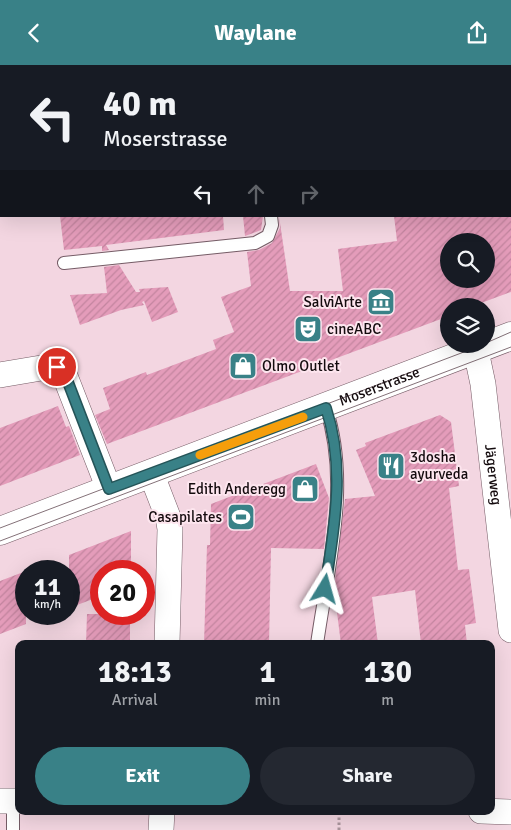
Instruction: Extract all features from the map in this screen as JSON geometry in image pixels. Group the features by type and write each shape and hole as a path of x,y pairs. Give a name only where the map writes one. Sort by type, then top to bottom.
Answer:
{"street":[{"name":"Moserstrasse","path":"495,343 511,336"},
{"name":"Moserstrasse","path":"0,531 471,353"},
{"name":"Jägerweg","path":"477,353 480,366 511,630"},
{"path":"0,375 53,366 63,371 109,489"},
{"path":"152,473 168,517 170,529 167,640"},
{"path":"495,812 511,813"},
{"path":"161,830 162,815"}],"lane":[{"path":"64,263 255,243 268,236 272,225 271,217"},
{"path":"318,640 339,481 335,441 326,408"},
{"path":"11,801 13,830"}],"path":[{"path":"339,815 339,830"}],"building":[{"path":"60,217 223,217 224,230 106,245 109,250 102,251 102,246 64,250"},
{"path":"243,217 263,217 261,230 245,236"},
{"path":"279,217 290,291 343,291 338,249 397,241 394,217 511,217 511,292 495,298 440,298 440,319 107,444 95,415 110,409 103,388 146,372 147,375 216,349 213,340 234,332 221,297 251,286 247,252 259,250 272,243 280,228"},
{"path":"119,265 136,292 140,292 139,289 168,287 178,312 152,322 144,301 142,302 144,305 121,310 80,325 70,295 107,293 104,267"},
{"path":"58,406 66,427 69,426 80,455 0,486 0,428"},
{"path":"440,415 451,422 459,486 449,488 458,570 469,569 476,623 465,625 467,640 421,640 415,590 372,597 377,640 340,640 334,589 345,499 375,496 356,450 366,446 365,443"},
{"path":"316,464 329,498 324,549 271,548 269,640 204,640 207,545 210,545 211,504"},
{"path":"131,531 131,560 90,560 90,600 80,604 80,560 69,560 69,555"},
{"path":"15,575 15,625 23,625 0,634 0,581"},
{"path":"87,614 90,614 90,625 130,625 130,640 86,640"}],"tram line":[{"path":"495,339 511,332"},
{"path":"0,541 511,347"},
{"path":"0,528 461,353"}],"slow traffic":[{"path":"200,455 303,417"}],"place":[{"name":"SalviArte","path":"381,302"},
{"name":"cineABC","path":"308,329"},
{"name":"Olmo Outlet","path":"243,366"},
{"name":"3dosha ayurveda","path":"391,466"},
{"name":"Edith Anderegg","path":"305,489"},
{"name":"Casapilates","path":"241,517"}],"route":[{"path":"57,367 63,371 66,377 109,489 326,408 333,427 339,481 325,589"}]}
